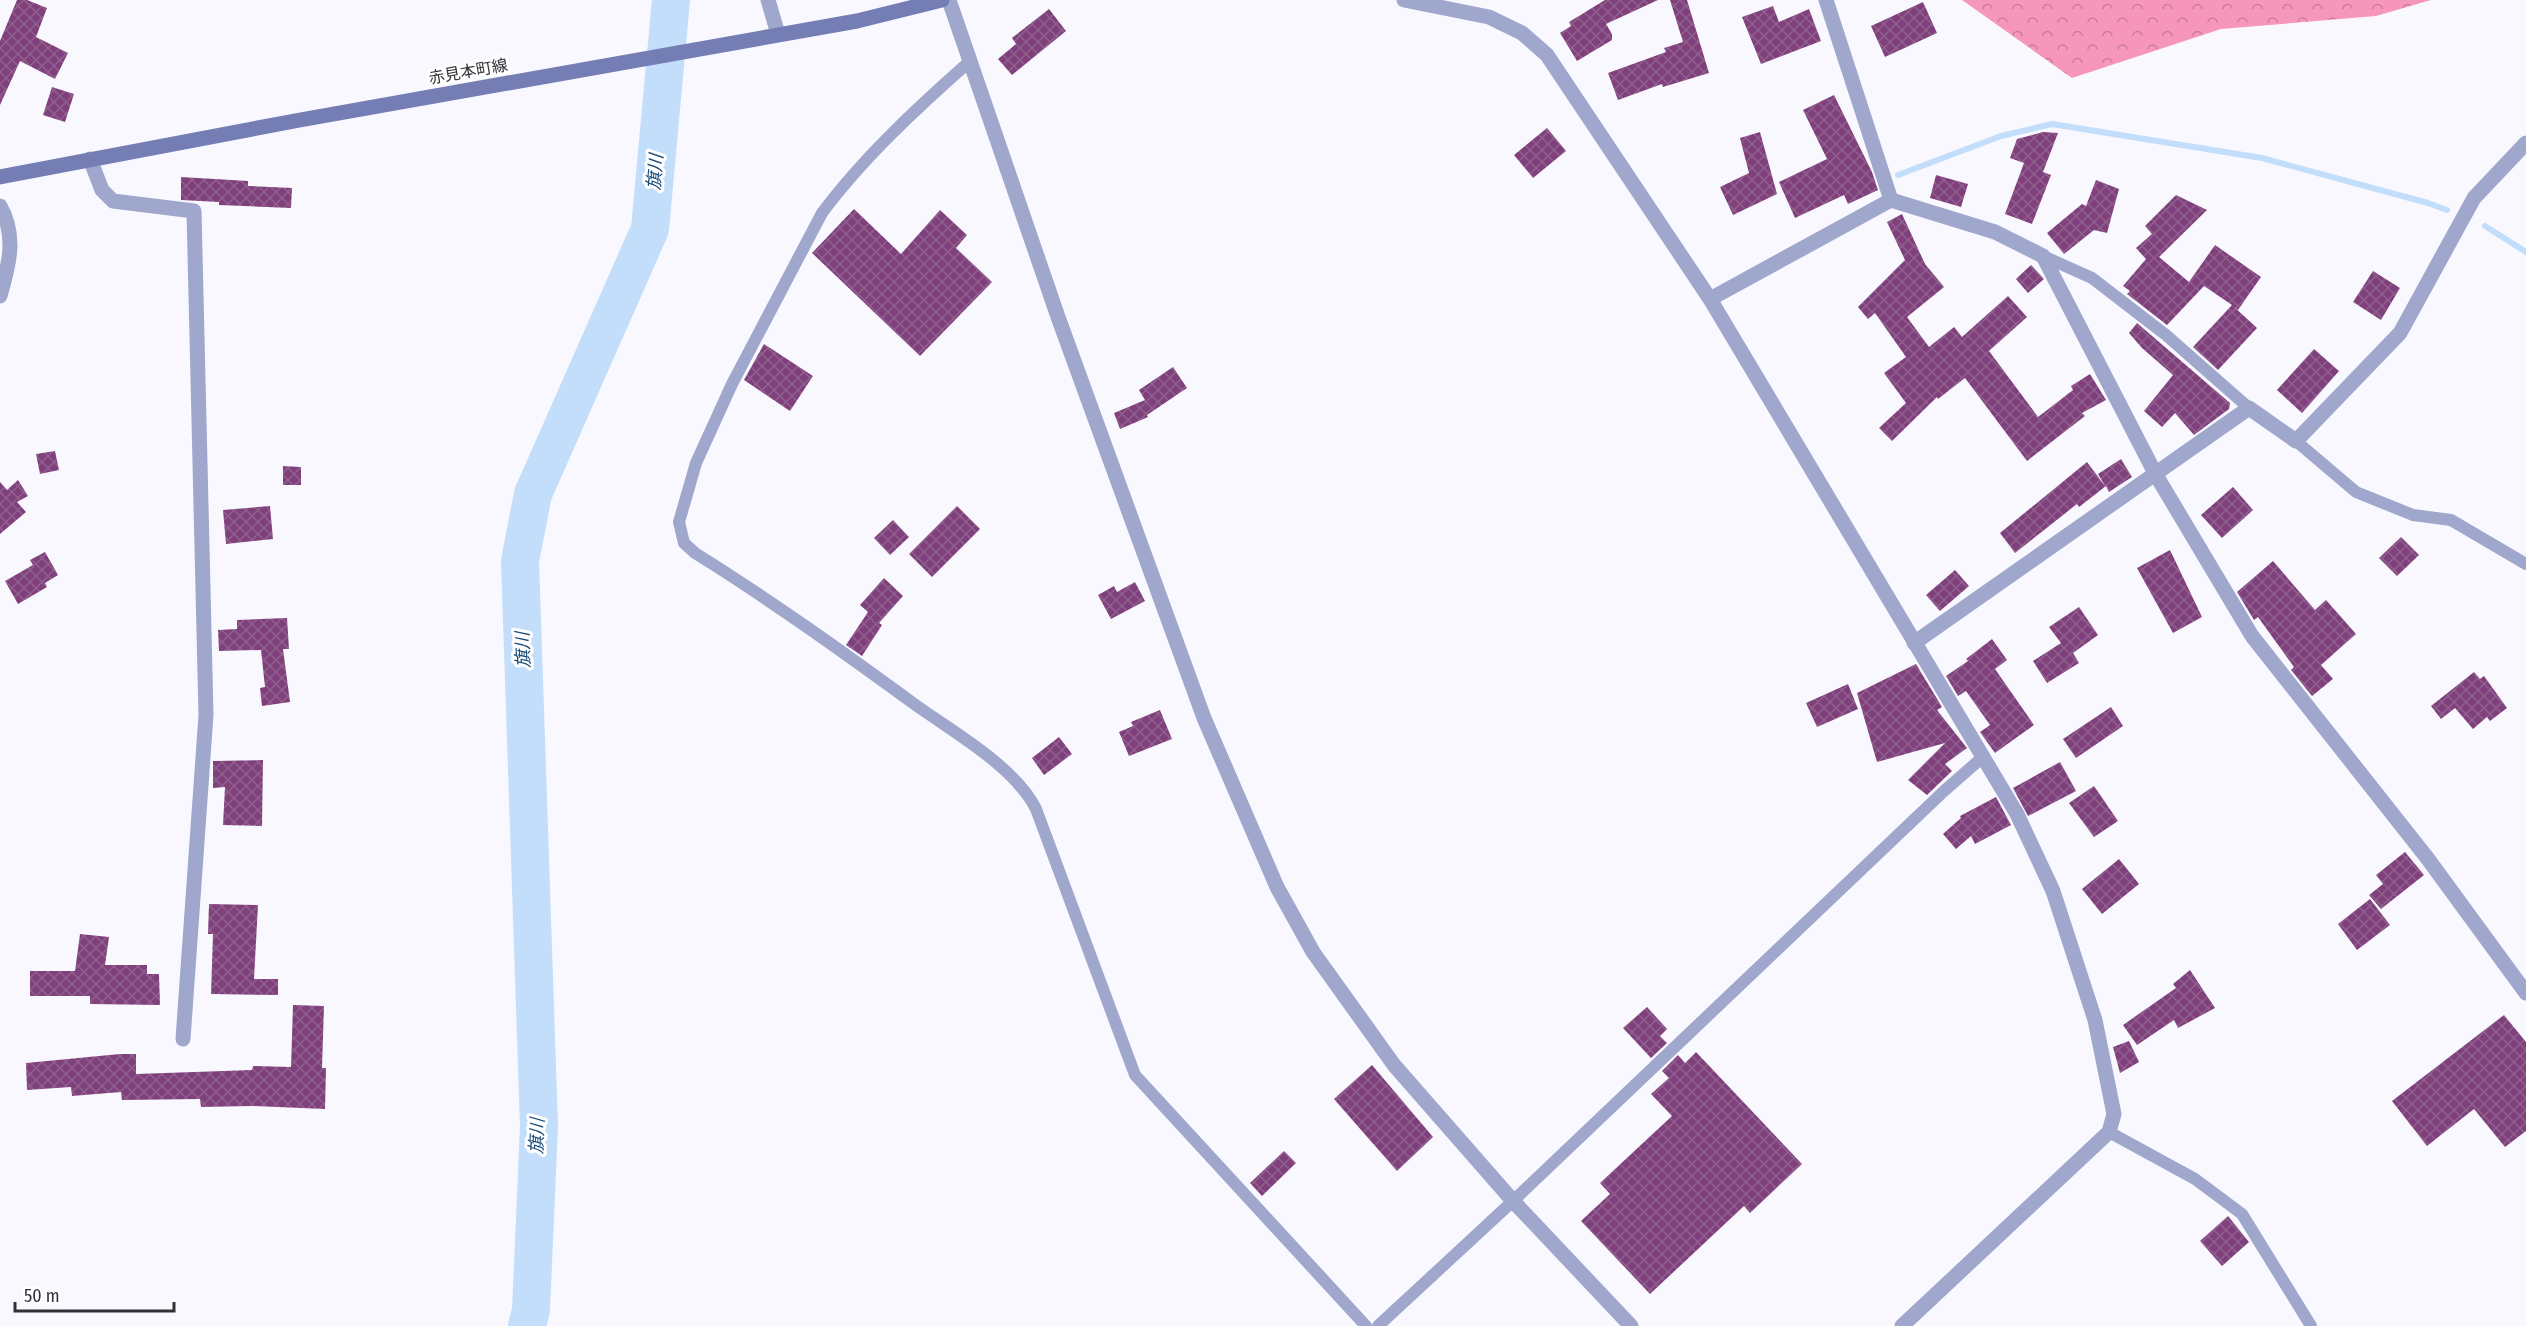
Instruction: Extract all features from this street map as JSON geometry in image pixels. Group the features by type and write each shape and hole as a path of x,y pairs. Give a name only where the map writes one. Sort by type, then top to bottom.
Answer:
{"main road":[{"name":"赤見本町線","path":"0,177 331,114 904,11 942,0"}],"street":[{"path":"768,0 778,34"},
{"path":"949,0 1058,317 1204,718 1277,887 1313,952 1394,1065 1513,1201 1631,1326"},
{"path":"1404,0 1489,16 1522,33 1547,56 1710,299 1914,643 1984,756 2017,814 2060,913 2095,1020 2114,1114 2109,1132 1902,1326"},
{"path":"1826,0 1891,200"},
{"path":"1914,643 2249,408 2296,441 2400,333 2474,198 2526,143"},
{"path":"90,159 102,190 113,201 194,211 206,714 183,1039"},
{"path":"1710,299 1891,200 1995,232 2043,256 2156,475 2252,636 2428,859 2526,993"},
{"path":"0,206 7,218 12,255 0,296"}],"lane":[{"path":"969,62 932,95 847,182 822,213 732,384 696,463 679,522 684,543 695,553 775,602 983,754 1024,790 1036,809 1135,1075 1366,1326"},
{"path":"2043,256 2092,278 2166,335 2249,408"},
{"path":"2296,441 2356,492 2413,515 2451,520 2526,564"},
{"path":"1378,1326 1513,1201 1944,790 1984,756"},
{"path":"2109,1132 2195,1179 2242,1214 2311,1326"}],"green space":[{"path":"1962,0 2431,0 2376,16 2221,29 2072,78"}],"building":[{"path":"17,0 27,0 47,8 36,37 68,53 55,79 20,61 0,105 0,41"},
{"path":"1605,0 1658,0 1606,24 1612,34 1612,40 1577,61 1560,33 1571,26 1569,22"},
{"path":"1670,0 1687,0 1709,73 1663,87 1662,84 1618,100 1608,73 1666,52 1664,48 1683,42"},
{"path":"1923,2 1937,33 1885,57 1871,26"},
{"path":"1773,6 1779,22 1809,9 1821,41 1761,64 1742,17"},
{"path":"1049,9 1066,31 1012,75 998,59 1016,44 1012,38"},
{"path":"52,87 74,94 65,122 43,115"},
{"path":"1834,95 1872,172 1878,190 1848,204 1844,195 1795,218 1779,182 1827,159 1803,110"},
{"path":"1547,128 1566,151 1533,178 1514,155"},
{"path":"1760,132 1777,194 1733,215 1720,187 1749,173 1740,138"},
{"path":"2043,132 2058,133 2043,172 2051,175 2032,224 2005,214 2024,163 2010,158 2017,139"},
{"path":"1936,175 1968,184 1961,207 1930,198"},
{"path":"181,177 248,181 248,186 292,188 291,208 219,205 219,202 181,200"},
{"path":"2096,180 2119,189 2107,233 2094,230 2064,254 2047,233 2082,204 2086,206"},
{"path":"2176,195 2207,210 2159,257 2189,282 2215,245 2261,277 2238,310 2233,306 2257,328 2218,370 2193,347 2232,305 2204,286 2167,325 2127,294 2130,291 2123,286 2146,259 2136,248 2152,234 2145,226"},
{"path":"854,209 901,254 940,210 967,235 956,248 992,282 920,356 812,253"},
{"path":"1902,214 1925,264 1944,287 1907,317 1929,347 1954,327 1962,337 2008,296 2027,317 1989,351 2038,417 2073,390 2071,386 2090,374 2106,400 2082,413 2085,416 2027,461 1965,378 1938,399 1937,397 1892,441 1879,428 1906,403 1884,373 1906,357 1875,313 1868,319 1858,307 1905,260 1887,222"},
{"path":"2031,265 2044,279 2028,293 2016,279"},
{"path":"2373,271 2400,288 2381,320 2353,302"},
{"path":"2137,323 2230,403 2229,409 2194,435 2175,413 2162,427 2144,411 2173,375 2142,348 2129,333"},
{"path":"764,344 813,376 790,411 744,380"},
{"path":"2314,349 2339,371 2302,413 2277,390"},
{"path":"1173,367 1187,388 1147,415 1148,417 1120,429 1114,413 1145,400 1139,390"},
{"path":"55,451 59,470 40,474 36,454"},
{"path":"2121,459 2132,477 2109,492 2106,486 2079,507 2077,504 2015,553 2000,533 2087,462 2105,486 2098,474"},
{"path":"283,466 301,467 301,485 283,485"},
{"path":"18,480 28,496 17,502 26,512 0,534 0,482 7,490"},
{"path":"2233,487 2253,510 2222,538 2201,515"},
{"path":"270,506 273,539 226,544 223,510"},
{"path":"957,506 980,529 932,577 909,554"},
{"path":"893,520 909,537 890,555 874,538"},
{"path":"2401,537 2419,555 2397,576 2379,558"},
{"path":"2170,550 2202,617 2173,633 2137,568"},
{"path":"45,552 58,575 45,583 47,587 18,604 5,581 33,565 30,560"},
{"path":"2273,561 2315,610 2326,600 2356,634 2321,665 2333,679 2312,696 2291,670 2294,667 2258,617 2254,620 2237,592"},
{"path":"1955,570 1969,586 1940,611 1926,595"},
{"path":"884,578 903,596 879,623 882,625 862,656 846,645 868,612 860,605"},
{"path":"1135,582 1145,601 1111,619 1098,595 1114,586 1117,592"},
{"path":"2079,607 2098,635 2073,653 2079,663 2047,683 2033,661 2061,643 2049,627"},
{"path":"287,618 289,649 283,649 290,702 262,706 260,688 265,687 261,650 219,651 218,630 237,629 237,620"},
{"path":"1992,639 2007,660 1995,669 2034,725 1995,753 1980,732 1990,725 1966,691 1958,696 1946,676 1968,661 1966,659"},
{"path":"1916,664 1942,707 1937,710 1967,748 1945,764 1952,771 1927,795 1908,780 1945,743 1877,762 1857,693"},
{"path":"2474,672 2480,679 2484,676 2507,708 2490,721 2487,717 2473,729 2455,708 2441,719 2431,706"},
{"path":"1848,684 1858,709 1817,727 1806,703"},
{"path":"2111,707 2123,726 2076,758 2063,739"},
{"path":"1160,710 1172,739 1129,756 1119,732 1133,726 1131,722"},
{"path":"1059,737 1072,754 1044,775 1032,758"},
{"path":"263,760 262,826 223,825 225,787 213,788 213,761"},
{"path":"2060,762 2076,791 2028,816 2013,788"},
{"path":"2094,786 2118,821 2094,837 2069,803"},
{"path":"1996,797 2011,825 1975,844 1971,836 1956,849 1943,834 1961,818 1960,816"},
{"path":"2405,852 2424,875 2381,909 2369,895 2383,884 2376,875"},
{"path":"2119,859 2139,884 2102,914 2082,889"},
{"path":"2370,899 2390,925 2357,950 2338,924"},
{"path":"209,904 258,905 254,979 278,979 278,995 211,994 213,934 208,934"},
{"path":"80,934 109,937 105,965 147,965 147,974 159,974 160,1005 90,1004 90,996 30,996 30,971 75,971"},
{"path":"2190,970 2215,1008 2178,1028 2174,1020 2137,1045 2123,1025 2176,988 2173,984"},
{"path":"293,1005 324,1006 322,1068 326,1068 325,1109 252,1106 201,1107 200,1099 122,1100 121,1092 72,1096 71,1087 27,1090 26,1063 120,1054 136,1054 136,1074 252,1070 253,1066 291,1067"},
{"path":"1647,1007 1667,1029 1660,1036 1667,1043 1651,1058 1623,1028"},
{"path":"2504,1015 2526,1042 2526,1131 2505,1147 2474,1109 2427,1146 2392,1101"},
{"path":"2129,1041 2139,1062 2120,1073 2113,1047"},
{"path":"1696,1052 1802,1164 1750,1213 1744,1206 1650,1294 1581,1221 1610,1194 1600,1183 1672,1116 1651,1094 1669,1078 1662,1071 1678,1055 1685,1063"},
{"path":"1372,1065 1433,1137 1397,1171 1334,1099"},
{"path":"1284,1151 1296,1163 1262,1196 1250,1183"},
{"path":"2228,1216 2249,1242 2222,1266 2200,1241"}],"waterway":[{"name":"旗川","path":"527,1326 531,1310 539,1126 520,561 533,494 650,229 671,0"},
{"path":"1898,175 2001,136 2052,124 2262,158 2447,210"},
{"path":"2485,226 2526,252"}]}
